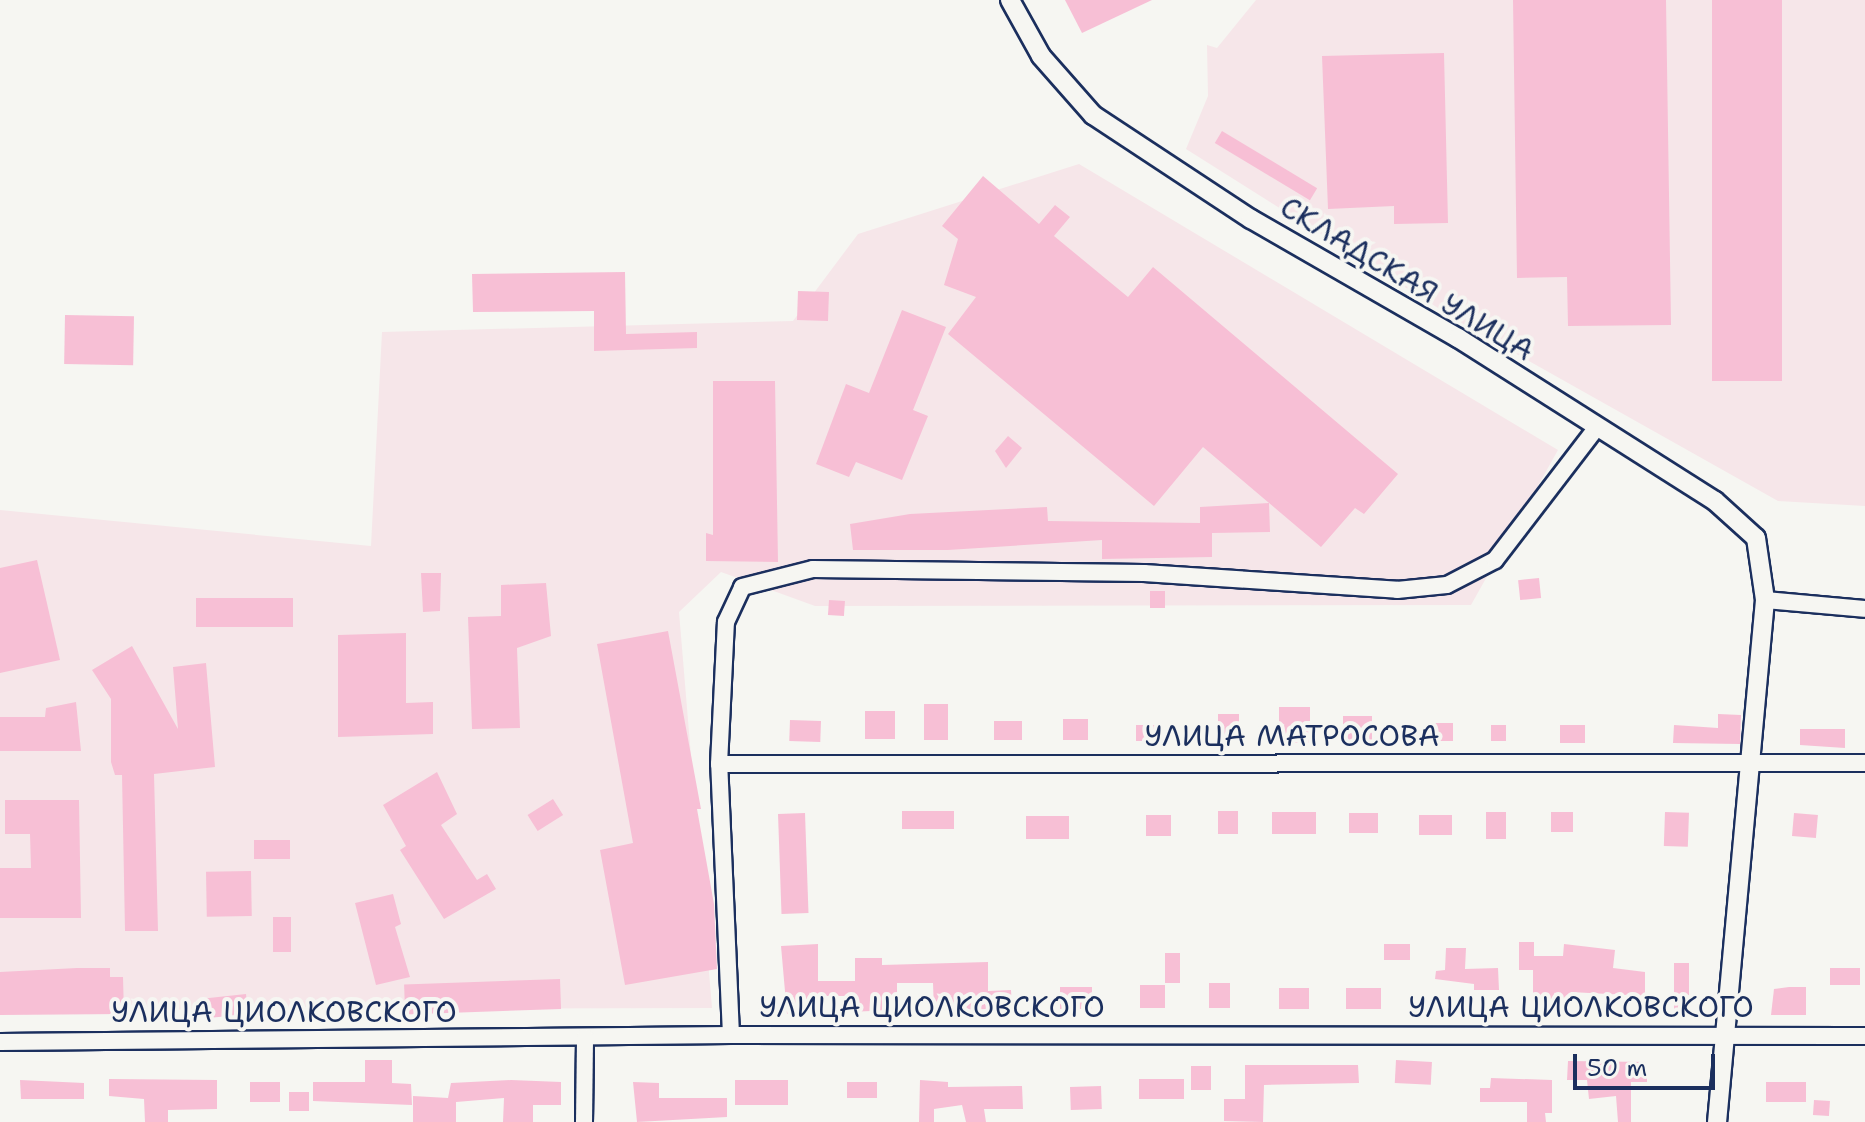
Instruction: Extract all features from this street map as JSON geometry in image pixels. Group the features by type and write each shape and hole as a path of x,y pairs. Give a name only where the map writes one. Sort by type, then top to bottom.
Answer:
{"street":[{"name":"СКЛАДСКАЯ УЛИЦА","path":"1010,0 1041,56 1065,89 1093,115 1251,219 1458,338 1738,517 1756,538 1765,600 1747,764 1717,1122"},
{"path":"731,1035 719,764 726,622 742,587 768,577 813,569 1144,573 1397,590 1447,585 1495,560 1597,427"},
{"path":"1765,600 1865,609"},
{"name":"УЛИЦА МАТРОСОВА","path":"719,764 1865,763"},
{"name":"УЛИЦА ЦИОЛКОВСКОГО","path":"0,1042 731,1035 1865,1036"},
{"path":"584,1122 585,1037"}],"shaded area":[{"path":"1256,0 1865,0 1865,506 1778,501 1465,325 1186,149 1208,96 1207,45 1217,48"},
{"path":"1079,164 1558,450 1471,605 815,606 721,572 679,612 712,1008 0,1010 0,510 371,546 382,332 793,321 858,234"}],"building":[{"path":"1065,0 1152,0 1082,33"},
{"path":"1513,0 1666,0 1671,325 1568,326 1567,277 1517,278"},
{"path":"1712,0 1782,0 1782,381 1712,381"},
{"path":"1444,53 1448,223 1394,224 1394,206 1328,209 1322,56"},
{"path":"1222,131 1317,188 1310,200 1215,143"},
{"path":"983,176 1039,224 1055,205 1070,217 1054,236 1128,297 1153,267 1398,474 1364,514 1355,508 1321,547 1203,447 1154,506 948,334 976,297 944,285 958,239 942,226"},
{"path":"625,272 626,334 697,332 697,348 594,351 594,311 473,312 472,274"},
{"path":"798,291 829,292 828,321 797,320"},
{"path":"902,310 946,327 913,410 928,416 902,480 856,462 849,477 816,464 846,384 869,393"},
{"path":"65,315 134,316 133,365 64,364"},
{"path":"713,381 775,381 778,562 706,561 706,533 713,535"},
{"path":"1008,436 1022,448 1006,468 995,451"},
{"path":"1269,503 1270,532 1212,533 1212,557 1102,559 1102,540 948,550 853,550 850,524 910,514 1047,507 1048,521 1200,523 1200,507"},
{"path":"37,560 60,660 0,673 0,568"},
{"path":"421,573 441,573 440,611 423,612"},
{"path":"1539,578 1541,598 1520,600 1518,580"},
{"path":"546,583 551,636 517,648 520,728 472,729 468,617 501,616 501,585"},
{"path":"1150,591 1165,591 1165,608 1150,608"},
{"path":"196,598 293,598 293,627 196,627"},
{"path":"829,600 845,601 844,616 828,615"},
{"path":"668,631 701,809 697,809 714,904 717,969 625,985 600,850 633,843 597,644"},
{"path":"406,633 406,703 433,702 433,734 338,737 338,635"},
{"path":"132,646 178,729 173,667 206,663 215,767 154,774 158,931 125,931 122,775 115,775 111,762 111,699 92,670"},
{"path":"76,702 81,751 0,751 0,717 45,717 46,708"},
{"path":"924,704 948,704 948,740 924,740"},
{"path":"1279,707 1310,707 1310,743 1279,743"},
{"path":"865,711 895,711 895,739 865,739"},
{"path":"1218,714 1239,714 1239,741 1218,741"},
{"path":"1718,714 1741,715 1740,744 1673,743 1674,725 1718,728"},
{"path":"1343,716 1372,716 1372,741 1343,741"},
{"path":"1063,719 1088,719 1088,740 1063,740"},
{"path":"790,720 821,721 820,742 789,741"},
{"path":"994,721 1022,721 1022,740 994,740"},
{"path":"1425,723 1453,723 1453,741 1425,741"},
{"path":"1136,725 1159,725 1159,741 1136,741"},
{"path":"1491,725 1506,725 1506,741 1491,741"},
{"path":"1560,725 1585,725 1585,743 1560,743"},
{"path":"1800,729 1845,729 1845,748 1800,745"},
{"path":"437,772 457,814 441,825 477,880 487,874 496,889 444,919 400,850 406,846 383,805"},
{"path":"553,799 563,815 538,831 528,815"},
{"path":"5,800 79,800 81,918 0,918 0,868 31,868 30,834 5,834"},
{"path":"902,811 954,811 954,829 902,829"},
{"path":"1218,811 1238,811 1238,834 1218,834"},
{"path":"1272,812 1316,812 1316,834 1272,834"},
{"path":"1486,812 1506,812 1506,839 1486,839"},
{"path":"1551,812 1573,812 1573,832 1551,832"},
{"path":"1665,812 1689,813 1688,847 1664,846"},
{"path":"805,813 808,913 782,914 778,814"},
{"path":"1349,813 1378,813 1378,833 1349,833"},
{"path":"1794,813 1818,815 1816,838 1792,836"},
{"path":"1146,815 1171,815 1171,836 1146,836"},
{"path":"1419,815 1452,815 1452,835 1419,835"},
{"path":"1026,816 1069,816 1069,839 1026,839"},
{"path":"254,840 290,840 290,859 254,859"},
{"path":"251,871 252,916 207,917 206,872"},
{"path":"393,894 401,924 395,927 410,977 376,985 355,903"},
{"path":"273,917 291,917 291,952 273,952"},
{"path":"1519,942 1534,942 1534,956 1563,956 1564,944 1615,950 1613,968 1645,972 1645,996 1571,992 1570,1004 1533,1001 1533,970 1519,970"},
{"path":"818,944 818,981 855,981 855,958 882,958 882,965 988,962 988,991 1011,990 1012,1008 934,1011 933,983 897,983 897,1010 846,1012 845,996 809,996 810,1013 787,1014 781,946"},
{"path":"1384,944 1410,944 1410,960 1384,960"},
{"path":"1446,948 1466,948 1465,969 1498,968 1499,990 1474,990 1474,984 1435,979 1436,971 1445,970"},
{"path":"1165,953 1180,953 1180,983 1165,983"},
{"path":"1674,963 1689,963 1689,1010 1674,1010"},
{"path":"110,968 110,977 123,977 124,1014 0,1015 0,972"},
{"path":"1830,968 1860,968 1860,985 1830,985"},
{"path":"560,979 561,1009 405,1014 404,984"},
{"path":"1209,983 1230,983 1230,1008 1209,1008"},
{"path":"1140,985 1165,985 1165,1008 1140,1008"},
{"path":"1060,987 1092,987 1092,1009 1060,1009"},
{"path":"1806,987 1806,1015 1771,1015 1774,989"},
{"path":"1279,988 1309,988 1309,1009 1279,1009"},
{"path":"1346,988 1381,988 1381,1009 1346,1009"},
{"path":"246,994 248,1014 206,1018 204,998"},
{"path":"365,1060 392,1060 392,1083 411,1084 412,1105 313,1101 313,1082 365,1082"},
{"path":"1396,1060 1432,1062 1431,1085 1395,1083"},
{"path":"1568,1061 1647,1062 1647,1082 1631,1082 1631,1122 1618,1122 1616,1096 1589,1099 1587,1080 1567,1080"},
{"path":"1245,1065 1358,1065 1359,1083 1264,1085 1263,1122 1224,1121 1224,1099 1245,1099"},
{"path":"1191,1066 1211,1066 1211,1090 1191,1090"},
{"path":"1491,1078 1552,1080 1552,1113 1545,1113 1546,1122 1527,1122 1527,1102 1480,1102 1480,1088 1490,1088"},
{"path":"109,1079 217,1080 217,1109 168,1110 168,1122 145,1122 144,1099 109,1096"},
{"path":"1139,1079 1184,1079 1184,1099 1139,1099"},
{"path":"20,1080 84,1083 84,1099 21,1099"},
{"path":"511,1080 561,1082 561,1105 533,1105 533,1122 503,1122 504,1098 456,1102 456,1122 413,1122 413,1096 448,1098 451,1083"},
{"path":"735,1080 788,1080 788,1105 735,1105"},
{"path":"920,1080 948,1082 948,1087 1022,1086 1023,1109 984,1109 986,1122 966,1122 962,1105 934,1109 934,1122 919,1122"},
{"path":"250,1082 280,1082 280,1102 250,1102"},
{"path":"633,1082 659,1083 659,1098 727,1098 727,1117 637,1122"},
{"path":"847,1082 877,1082 877,1098 847,1098"},
{"path":"1766,1082 1806,1082 1806,1102 1766,1102"},
{"path":"1101,1086 1102,1109 1071,1110 1070,1087"},
{"path":"289,1092 309,1092 309,1111 289,1111"},
{"path":"1814,1100 1830,1101 1829,1116 1813,1115"}]}
